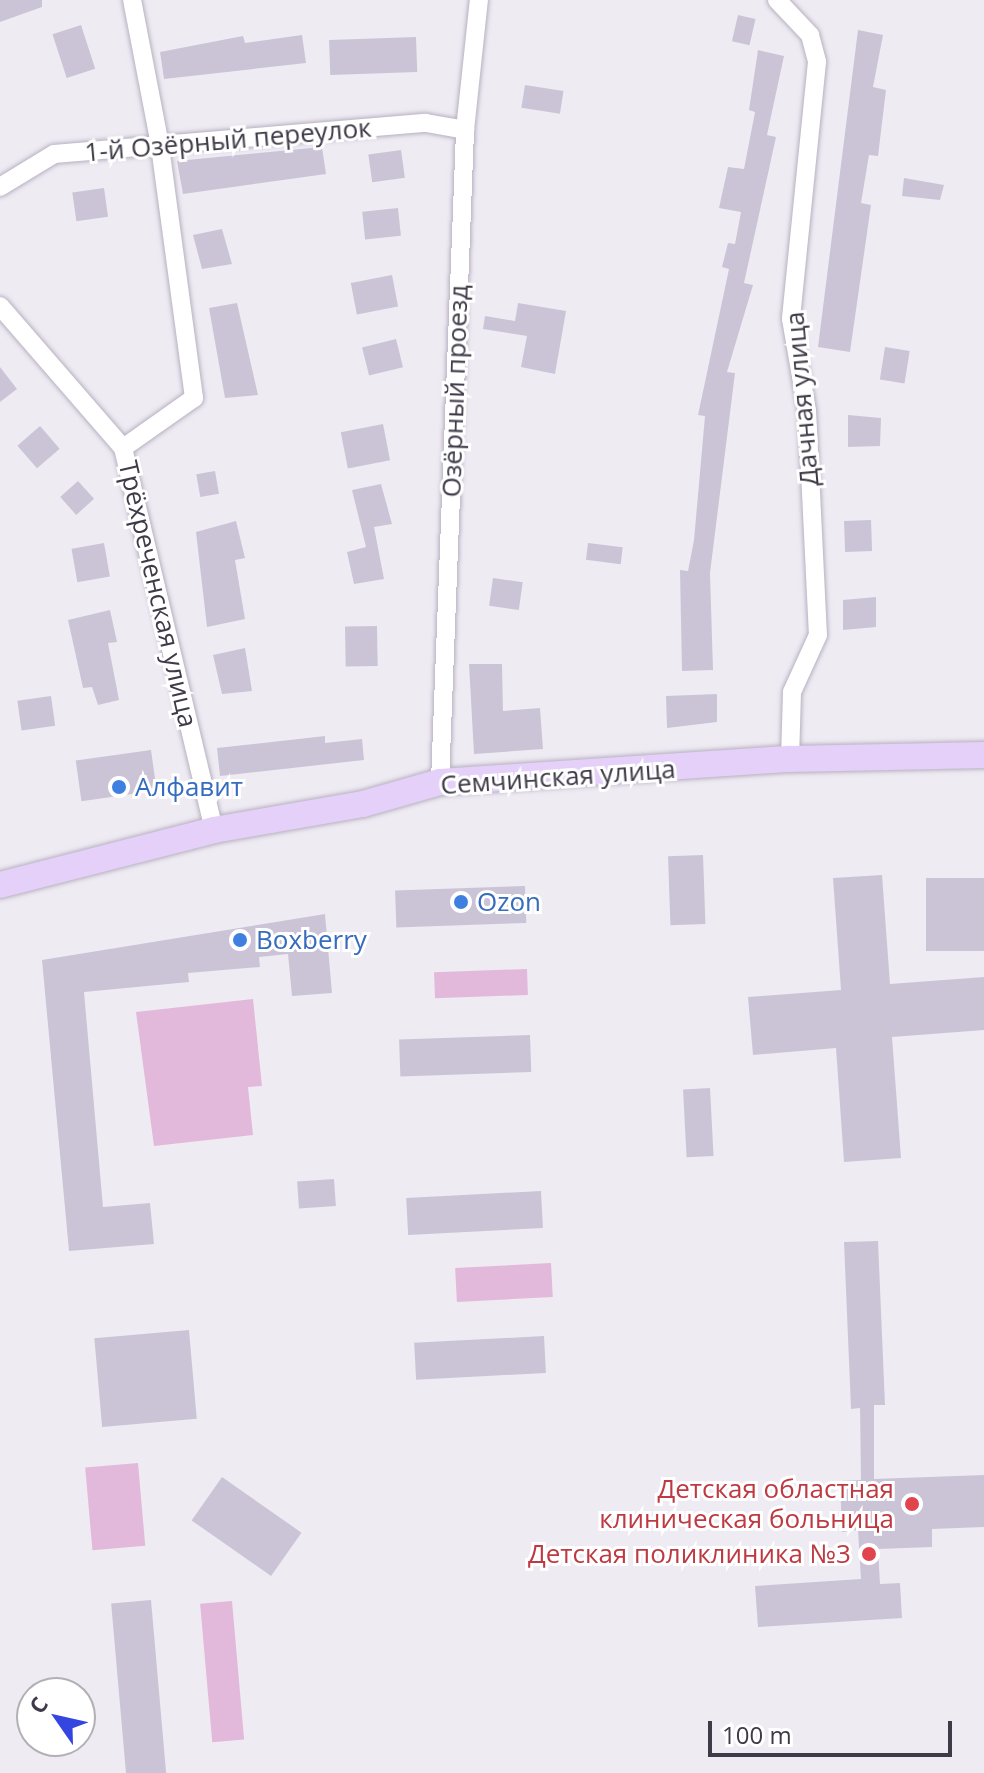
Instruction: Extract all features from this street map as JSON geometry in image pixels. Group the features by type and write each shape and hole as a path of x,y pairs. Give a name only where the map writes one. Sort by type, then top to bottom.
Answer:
{"street":[{"path":"123,448 194,398 160,145 132,0"},
{"name":"Озёрный проезд","path":"440,782 465,130 479,0"},
{"name":"Дачная улица","path":"777,0 810,35 817,62 791,319 807,411 818,635 792,692 790,759"},
{"name":"1-й Озёрный переулок","path":"0,187 54,154 426,123 465,130"},
{"name":"Трёхреченская улица","path":"0,306 123,448 214,830"},
{"name":"Семчинская улица","path":"0,885 214,830 363,804 440,782 790,759 984,755"}],"shaded area":[{"path":"527,969 528,995 435,998 434,972"},
{"path":"253,999 262,1086 248,1087 253,1135 154,1146 136,1012"},
{"path":"551,1263 553,1297 457,1302 455,1268"},
{"path":"138,1463 145,1546 92,1550 85,1468"},
{"path":"232,1601 244,1739 212,1742 200,1604"}],"building":[{"path":"0,0 42,0 42,7 0,22"},
{"path":"738,15 756,19 749,45 732,41"},
{"path":"81,25 95,69 67,78 52,34"},
{"path":"858,30 883,35 873,87 886,90 878,156 869,155 861,203 871,205 850,352 818,347"},
{"path":"302,35 306,63 164,79 160,52 243,36 245,43"},
{"path":"416,37 417,72 330,75 329,40"},
{"path":"758,50 784,56 767,135 776,137 744,283 753,285 727,372 735,373 710,573 713,670 682,671 680,570 688,571 694,540 705,416 698,415 729,269 722,267 728,243 735,244 741,212 719,208 728,167 744,169 755,112 749,110"},
{"path":"525,85 564,91 560,114 521,108"},
{"path":"322,147 326,174 183,194 177,161"},
{"path":"401,150 405,178 372,182 368,155"},
{"path":"904,178 944,185 940,200 902,196"},
{"path":"104,188 108,217 76,221 72,192"},
{"path":"398,208 401,236 365,240 362,212"},
{"path":"222,229 232,264 202,269 193,235"},
{"path":"392,275 398,306 357,314 351,283"},
{"path":"237,303 258,395 225,398 209,308"},
{"path":"518,303 566,311 555,374 521,367 527,336 483,329 485,316 515,321"},
{"path":"396,339 403,367 369,376 362,347"},
{"path":"885,347 910,351 905,384 880,380"},
{"path":"0,367 17,389 0,402"},
{"path":"848,415 881,418 880,446 848,447"},
{"path":"383,424 390,460 348,469 341,432"},
{"path":"40,426 60,449 37,468 17,446"},
{"path":"215,471 219,494 200,497 196,474"},
{"path":"78,481 94,499 76,515 60,497"},
{"path":"381,484 392,524 374,527 384,579 354,584 347,552 366,547 352,490"},
{"path":"871,520 872,551 845,552 844,521"},
{"path":"236,521 245,558 235,560 245,619 207,627 196,532"},
{"path":"104,543 110,576 77,582 72,549"},
{"path":"588,543 623,547 621,564 586,560"},
{"path":"493,578 523,582 519,610 489,606"},
{"path":"876,597 876,627 843,630 843,600"},
{"path":"110,610 117,642 108,643 119,700 98,705 92,687 83,688 68,620"},
{"path":"377,626 378,666 346,667 345,627"},
{"path":"245,648 252,691 222,694 213,655"},
{"path":"469,664 502,664 503,711 540,708 543,749 474,754"},
{"path":"717,694 717,722 667,728 666,696"},
{"path":"51,696 55,726 22,730 17,701"},
{"path":"325,736 325,743 362,739 364,760 220,776 217,748"},
{"path":"151,750 157,791 81,801 76,761"},
{"path":"703,855 705,924 670,925 668,856"},
{"path":"882,875 890,984 984,977 984,1030 892,1037 901,1158 844,1162 836,1048 753,1055 748,997 841,990 833,878"},
{"path":"926,878 984,878 984,951 926,951"},
{"path":"525,886 526,923 396,928 395,891"},
{"path":"325,914 332,993 292,996 288,954 259,957 260,967 188,973 189,982 84,992 103,1207 150,1203 154,1244 69,1251 42,960"},
{"path":"530,1035 531,1072 400,1077 399,1040"},
{"path":"710,1088 714,1156 687,1157 683,1089"},
{"path":"334,1179 336,1206 299,1209 297,1182"},
{"path":"541,1191 543,1228 408,1235 406,1198"},
{"path":"878,1241 885,1405 874,1405 874,1479 984,1475 984,1527 932,1529 932,1547 878,1549 880,1584 900,1583 902,1618 758,1627 755,1586 861,1579 858,1530 842,1532 840,1481 861,1480 860,1408 851,1409 844,1242"},
{"path":"189,1330 197,1419 102,1427 94,1338"},
{"path":"544,1336 546,1373 416,1380 414,1343"},
{"path":"222,1477 301,1533 271,1576 192,1520"},
{"path":"151,1600 166,1773 126,1773 111,1603"}],"place":[{"name":"Алфавит","path":"119,787"},
{"name":"Ozon","path":"461,902"},
{"name":"Boxberry","path":"240,940"},
{"name":"Детская областная клиническая больница","path":"912,1504"},
{"name":"Детская поликлиника №3","path":"869,1554"}]}
